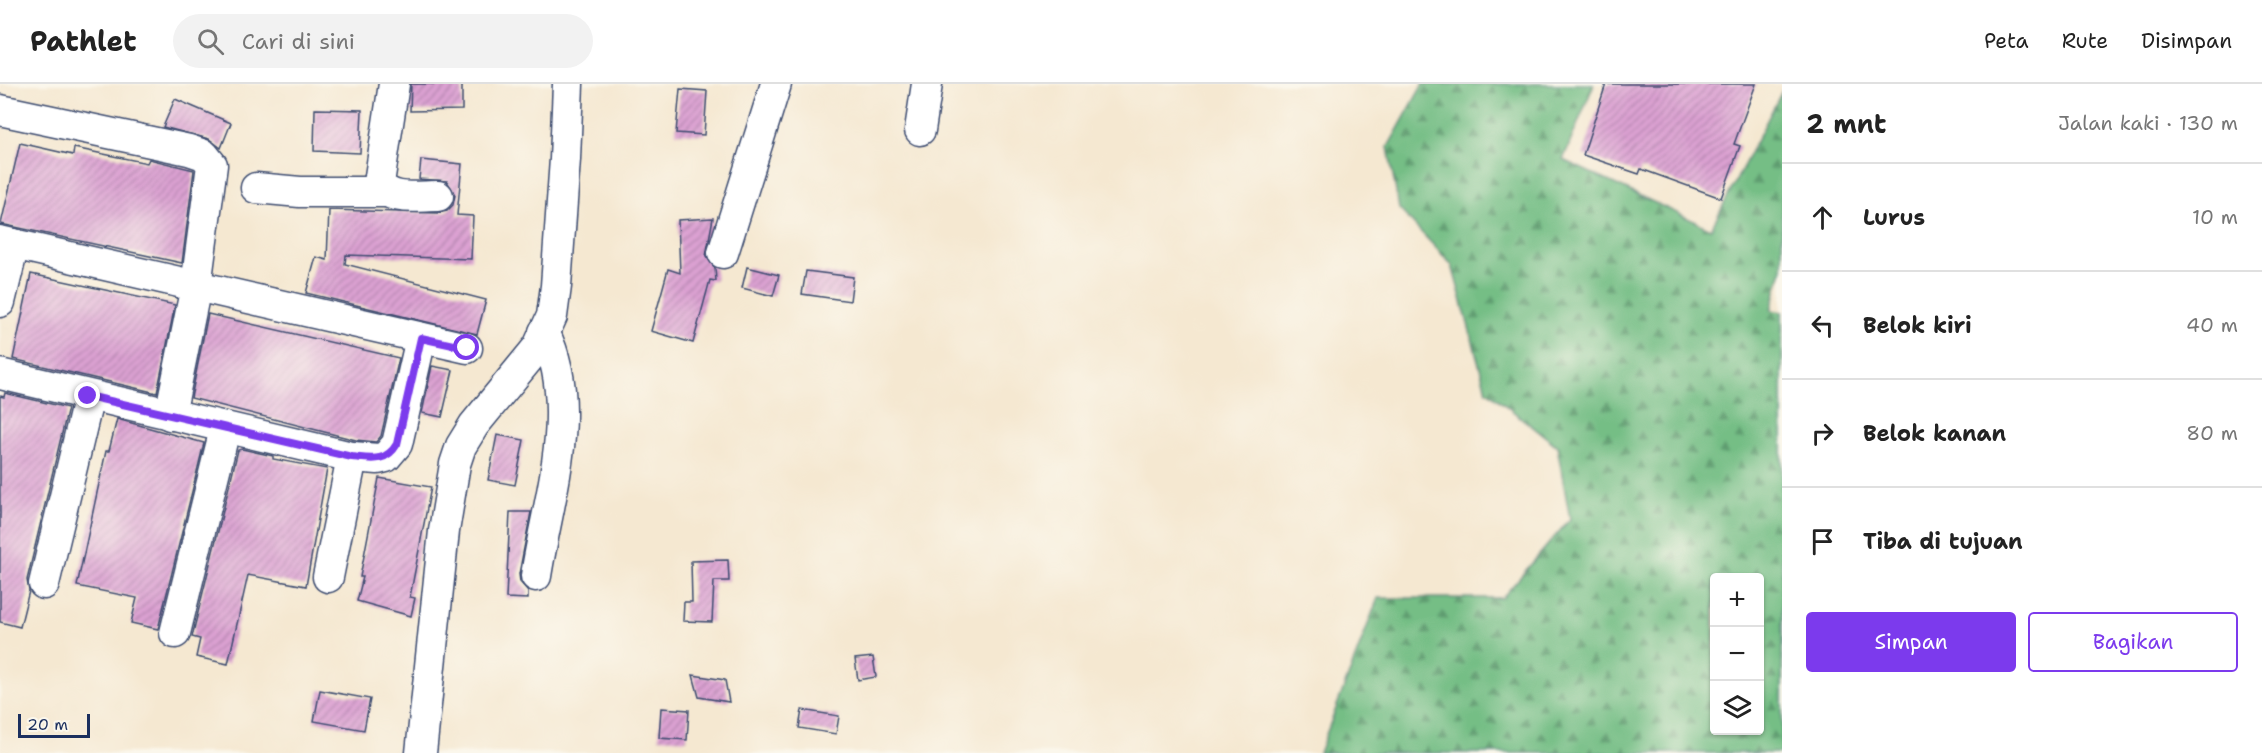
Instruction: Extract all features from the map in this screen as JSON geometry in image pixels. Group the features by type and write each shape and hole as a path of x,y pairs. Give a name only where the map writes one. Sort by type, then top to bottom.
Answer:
{"street":[{"path":"6,84 0,108 189,150 204,155 212,165 213,174 196,286 170,415"},
{"path":"384,192 378,175 394,84"},
{"path":"421,753 444,531 460,446 474,425 538,347 552,316 556,286 568,84"},
{"path":"723,253 776,84"},
{"path":"920,130 927,84"},
{"path":"256,188 300,192 384,192 394,196 438,196"},
{"path":"0,302 7,242 467,348"},
{"path":"536,576 555,469 562,402 556,354 544,332"},
{"path":"0,374 225,429 352,457 378,459 393,451 397,444 421,338"},
{"path":"44,584 88,396"},
{"path":"176,633 225,429"},
{"path":"328,577 352,457"}],"green space":[{"path":"1423,84 1594,84 1563,160 1711,229 1782,91 1782,270 1771,310 1782,312 1782,753 1319,753 1378,598 1502,598 1570,519 1557,446 1486,390 1452,265 1399,209 1388,147"}],"building":[{"path":"411,84 462,84 462,110 410,111"},
{"path":"1606,84 1756,84 1734,144 1740,146 1721,198 1641,169 1639,174 1583,155"},
{"path":"680,89 707,91 704,135 676,133"},
{"path":"175,99 231,123 221,148 209,139 163,127"},
{"path":"315,109 362,110 360,153 314,151"},
{"path":"20,143 73,155 74,148 147,163 149,159 194,170 182,263 1,224"},
{"path":"421,160 462,164 457,215 473,216 471,259 346,255 345,264 486,300 477,334 306,293 316,257 327,260 329,210 438,213 447,211 453,205 455,195 447,181 419,179"},
{"path":"713,218 706,256 715,268 716,281 710,280 693,343 651,331 668,269 680,273 678,220"},
{"path":"747,267 779,275 773,296 742,288"},
{"path":"806,271 853,277 850,301 802,294"},
{"path":"31,274 175,305 157,393 13,359"},
{"path":"208,314 399,358 381,436 376,442 356,440 191,398"},
{"path":"432,366 453,370 442,417 422,413"},
{"path":"5,393 68,408 27,580 29,591 20,627 0,622 0,396 4,397"},
{"path":"117,419 204,443 158,629 131,623 137,598 77,586 106,451 109,451"},
{"path":"497,435 524,440 515,485 488,480"},
{"path":"238,450 273,456 273,459 327,469 306,586 248,575 228,664 196,657 200,639 192,637"},
{"path":"379,478 431,487 410,597 415,598 411,616 357,601"},
{"path":"510,512 531,512 519,574 520,582 528,591 528,599 506,598"},
{"path":"728,560 729,581 714,581 712,622 683,621 684,602 692,602 691,561"},
{"path":"873,657 876,677 858,680 855,659"},
{"path":"693,675 725,680 729,702 699,697"},
{"path":"320,690 370,699 364,730 314,721"},
{"path":"661,708 689,710 687,740 659,738"},
{"path":"802,710 839,716 836,734 799,728"}],"route":[{"path":"88,396 352,457 378,459 386,457 397,444 421,338 467,348"}]}
